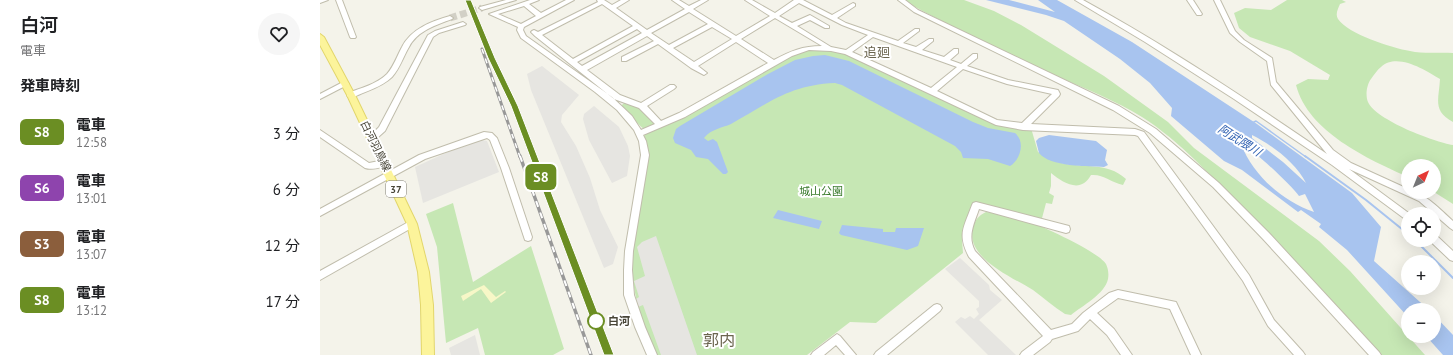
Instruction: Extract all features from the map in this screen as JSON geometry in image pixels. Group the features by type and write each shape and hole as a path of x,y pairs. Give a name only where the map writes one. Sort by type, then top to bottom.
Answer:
{"main road":[{"name":"白河羽鳥線","path":"320,37 351,95 412,224 422,259 428,314 428,355"}],"street":[{"path":"320,2 325,0"},
{"path":"339,0 353,37"},
{"path":"482,8 513,0"},
{"path":"521,26 492,14 536,0"},
{"path":"521,26 571,0"},
{"path":"611,8 626,0"},
{"path":"675,0 773,63"},
{"path":"581,70 705,0"},
{"path":"748,0 831,49"},
{"path":"693,66 799,0 832,18 961,66 1008,82 1055,92 1056,94 1022,127"},
{"path":"901,0 916,11 1116,108 1153,131 1216,185 1284,253 1376,355"},
{"path":"1078,0 1163,48 1313,148 1376,192 1401,212"},
{"path":"1190,0 1198,14"},
{"path":"1217,0 1232,32 1270,60 1273,83 1330,152 1348,165 1422,199 1453,226"},
{"path":"660,124 642,106 624,100 600,85 535,33 601,1 704,73"},
{"path":"525,4 540,16"},
{"path":"832,18 854,5"},
{"path":"792,26 810,17 826,27"},
{"path":"351,95 385,79 398,63 408,43 415,35 422,30 450,18"},
{"path":"372,138 382,130 430,36 437,32 462,24"},
{"path":"670,48 712,24"},
{"path":"521,26 520,30 523,37 616,105 631,120 640,133 645,155 629,251 629,295 652,355"},
{"path":"572,62 637,26"},
{"path":"898,43 917,30"},
{"path":"847,52 873,34"},
{"path":"917,50 931,40"},
{"path":"624,60 658,41"},
{"path":"640,133 682,115 773,63 805,49 831,49 847,52 991,120 1022,127 1135,132 1141,134 1246,278 1272,323 1300,355"},
{"path":"945,60 956,51"},
{"path":"551,58 560,52"},
{"path":"931,92 975,56"},
{"path":"320,97 345,84"},
{"path":"642,106 672,87"},
{"path":"616,105 624,100"},
{"path":"320,133 368,166 384,163"},
{"path":"320,213 390,176 422,157 484,135 489,135 493,138 506,168 528,237"},
{"path":"1049,334 972,254 966,244 965,236 976,205 1066,229"},
{"path":"320,276 412,224"},
{"path":"1441,246 1453,257"},
{"path":"1049,334 1075,328 1090,313 1118,294 1171,303 1196,355"},
{"path":"879,355 937,308"},
{"path":"1090,313 1100,320 1111,332 1127,355"},
{"path":"1025,355 1047,339 1049,334"},
{"path":"816,355 837,339 850,355"}],"green space":[{"path":"902,0 964,0 994,11 1021,25 1104,76 1168,122 1194,148 1319,241 1350,271 1401,328 1401,343 1414,343 1425,355 1379,355 1296,264 1209,173 1170,138 1142,117 1110,100 1054,75"},
{"path":"1287,0 1342,0 1346,2 1340,4 1337,13 1338,19 1343,25 1360,35 1382,44 1410,51 1453,53 1453,122 1446,118 1439,109 1438,98 1440,79 1411,64 1395,61 1381,67 1370,81 1367,99 1373,109 1393,123 1433,140 1453,145 1453,204 1441,196 1441,159 1401,159 1401,174 1375,162 1342,142 1326,130 1313,117 1303,102 1296,85 1308,79 1328,80 1330,75 1290,51 1250,37 1239,28 1234,13 1245,8 1271,10"},
{"name":"城山公園","path":"819,49 843,53 985,120 1031,128 1038,152 1053,160 1067,164 1094,166 1111,170 1119,173 1126,179 1123,185 1100,176 1091,175 1087,181 1082,184 1072,185 1066,183 1051,173 1051,186 1049,193 1054,196 1052,204 1046,203 1041,222 975,204 962,240 963,253 876,323 850,322 807,355 657,355 638,307 632,270 632,256 649,152 644,135 647,131 786,57 804,50"},
{"path":"625,102 641,108 657,123 644,129 621,106"},
{"path":"453,203 473,282 531,246 564,349 553,355 485,355 478,328 446,343 437,247 426,214"},
{"path":"986,212 1025,220 1081,246 1106,264 1108,279 1106,284 1098,295 1071,315 1065,314 1033,290 992,265 976,249 972,239 973,228 977,218"}],"sand":[{"path":"484,285 496,297 505,291 506,292 491,303 481,289 463,301 461,296"}],"shaded area":[{"path":"542,66 579,95 562,115 561,122 576,146 590,178 600,210 618,247 613,264 604,268 531,90 527,74"},
{"path":"594,106 619,127 628,146 630,156 627,176 612,183 589,140 583,119 584,114"},
{"path":"482,140 487,141 499,172 423,203 415,167 448,152"},
{"path":"656,236 697,355 661,355 643,305 638,307 636,299 639,297 634,281 645,276 637,247 642,242"},
{"path":"960,258 989,285 990,290 1002,300 979,320 1016,355 988,355 955,322 961,317 965,319 970,316 974,319 979,314 976,309 979,307 979,301 945,269"},
{"path":"475,335 480,355 451,355 449,348"}],"water":[{"name":"阿武隈川","path":"986,0 1009,0 1055,12 1038,0 1057,0 1132,42 1257,124 1352,193 1381,227 1374,261 1401,285 1401,295 1412,295 1421,303 1401,303 1401,309 1347,250 1319,227 1321,224 1301,210 1298,212 1242,170 1224,161 1171,116 1172,108 1150,83 1120,59 1064,21","holes":["1252,135 1283,155 1296,168 1306,183 1283,162 1252,138","1241,144 1271,167 1299,196 1305,194 1314,212 1291,201 1270,186 1253,166"]},
{"path":"825,55 849,61 973,122 988,128 1015,133 1021,146 1017,160 1010,166 988,159 963,158 961,152 955,146 842,85 835,83 819,84 792,91 768,102 731,124 707,135 704,138 708,141 713,139 717,142 728,172 726,174 723,174 708,159 696,157 691,150 675,143 673,138 676,129 680,126 768,74 795,60"},
{"path":"1049,135 1096,141 1107,150 1105,160 1108,165 1104,167 1079,166 1060,163 1044,158 1039,153 1036,141 1039,138"},
{"path":"778,210 822,221 819,229 773,218"},
{"path":"842,225 883,229 883,232 895,232 896,228 924,228 918,246 907,250 841,235 839,233"},
{"path":"1441,322 1453,335 1453,355 1443,355 1432,343 1441,343"}],"waterway":[{"path":"1252,123 1256,121 1306,157"},
{"path":"1305,156 1366,200 1401,228"},
{"path":"1422,247 1453,278"}],"tunnel":[{"path":"450,18 482,8"}],"railway":[{"path":"468,0 534,157"},
{"path":"482,49 520,157"},
{"path":"520,156 591,355"},
{"path":"534,156 609,355"}],"train":[{"name":"S8","path":"468,0 492,58 515,106 609,355"}],"place":[{"name":"白河","path":"596,321"}],"district":[{"name":"追廻","path":"877,52"},
{"name":"郭内","path":"719,340"}]}
